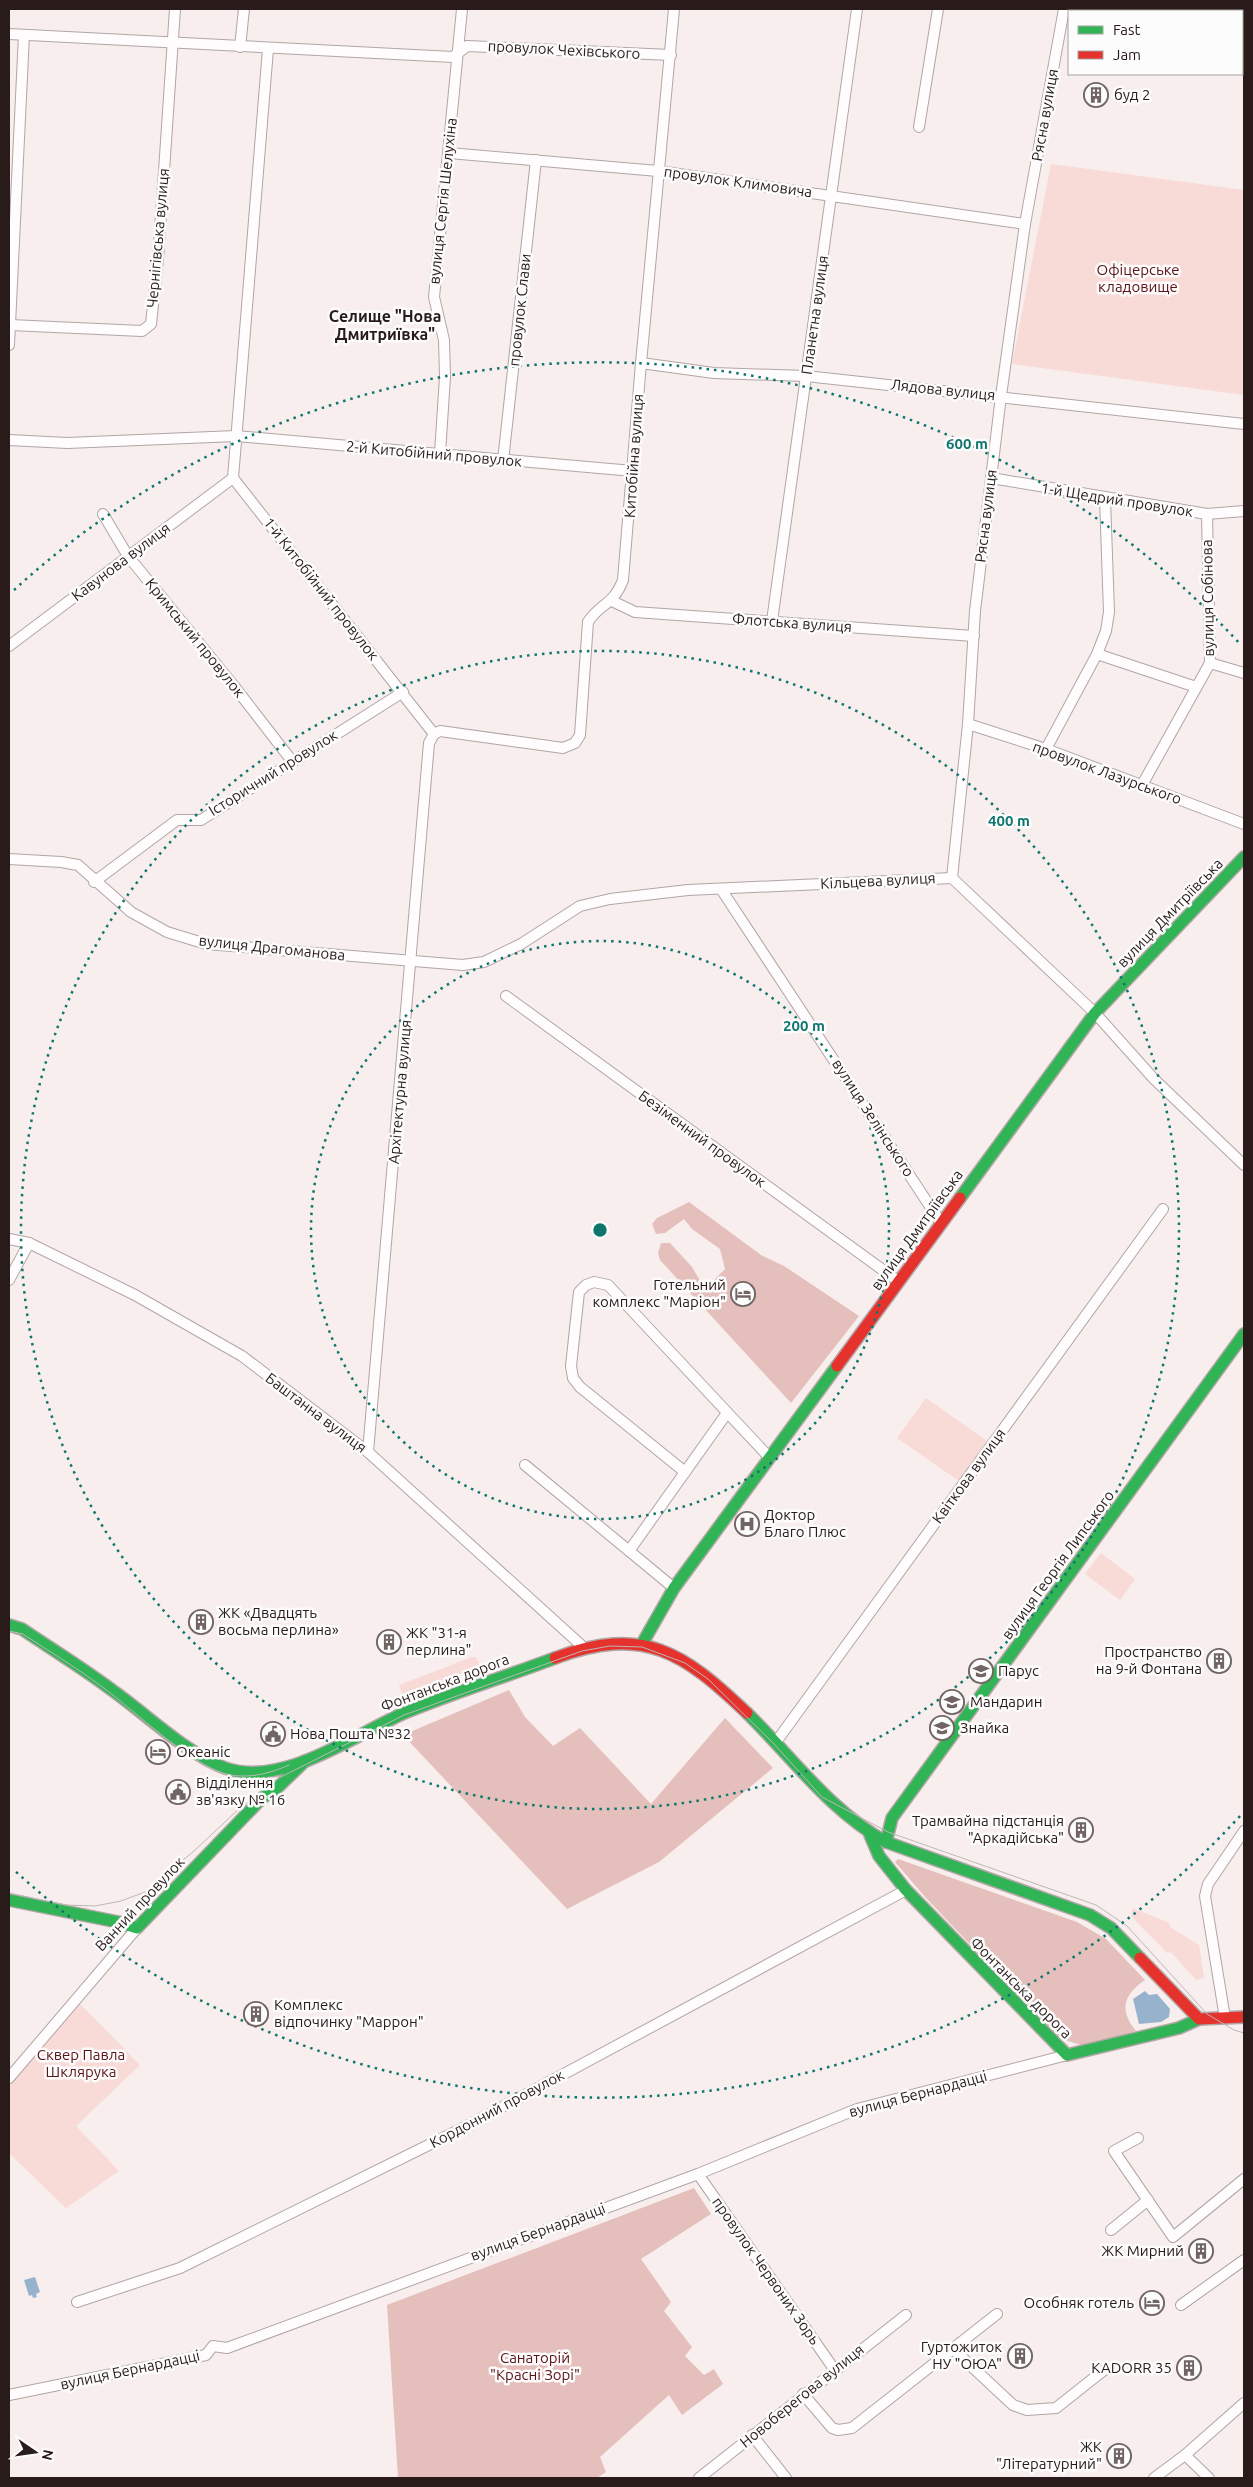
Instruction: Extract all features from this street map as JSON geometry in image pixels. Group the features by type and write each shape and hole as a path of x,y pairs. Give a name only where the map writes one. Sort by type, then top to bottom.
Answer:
{"main road":[{"name":"вулиця Дмитріївська","path":"642,1644 674,1588 1095,1013 1244,857"},
{"name":"вулиця Георгія Липського","path":"892,1844 892,1818 1244,1334"},
{"name":"Фонтанська дорога","path":"9,1625 22,1629 113,1690 201,1756 226,1768 256,1772 268,1771 305,1761 403,1714 582,1648 610,1644 642,1644 686,1661 710,1677 776,1742 843,1815 870,1834 892,1844 1090,1915 1111,1928 1199,2018 1204,2020 1244,2017"},
{"name":"Ванний провулок","path":"137,1928 262,1798 277,1788 305,1761"},
{"path":"256,1772 267,1778 269,1784 262,1798"},
{"name":"Фонтанська дорога","path":"870,1834 879,1856 906,1890 1067,2055 1179,2028 1199,2018"},
{"path":"879,1856 892,1844"},
{"path":"9,1900 118,1922 137,1928"}],"street":[{"name":"Чернігівська вулиця","path":"10,325 142,331 151,324 158,259 175,9"},
{"path":"240,47 244,9"},
{"name":"вулиця Сергія Шелухіна","path":"440,453 445,391 444,340 434,297 436,253 449,153 462,9"},
{"name":"Китобійна вулиця","path":"434,734 440,731 564,748 576,743 580,735 588,622 596,612 612,601 623,580 674,9"},
{"name":"Планетна вулиця","path":"772,621 858,9"},
{"path":"919,127 938,9"},
{"name":"Рясна вулиця","path":"952,878 968,724 974,636 1001,396 1025,224 1064,9"},
{"name":"провулок Чехівського","path":"9,34 268,49 453,57 467,46 671,55"},
{"path":"9,345 24,35"},
{"path":"234,478 268,49"},
{"name":"провулок Климовича","path":"449,153 658,172 1025,224"},
{"name":"провулок Слави","path":"503,461 536,160"},
{"name":"Лядова вулиця","path":"641,363 714,373 806,376 1244,424"},
{"name":"2-й Китобійний провулок","path":"9,440 67,443 236,436 633,471"},
{"name":"Кавунова вулиця","path":"9,646 234,478"},
{"name":"1-й Китобійний провулок","path":"234,478 434,734"},
{"name":"1-й Щедрий провулок","path":"991,478 1105,499 1207,514 1244,510"},
{"path":"1046,749 1097,654 1106,631 1110,612 1105,499"},
{"name":"Кримський провулок","path":"102,514 128,556 234,686 292,761"},
{"name":"вулиця Собінова","path":"1142,785 1210,663 1207,514"},
{"name":"Флотська вулиця","path":"612,601 635,612 974,636"},
{"path":"1097,654 1196,687"},
{"path":"1210,663 1244,673"},
{"name":"Історичний провулок","path":"94,882 177,820 201,820 403,692"},
{"name":"провулок Лазурського","path":"968,724 1046,749 1244,824"},
{"name":"Архітектурна вулиця","path":"368,1452 429,742 434,734"},
{"name":"вулиця Драгоманова","path":"9,859 61,862 78,865 94,882 132,912 167,932 206,944 411,961"},
{"name":"Кільцева вулиця","path":"411,961 463,964 484,962 520,944 580,906 610,899 722,889 952,878 1095,1013 1154,1079 1244,1165"},
{"name":"вулиця Зелінського","path":"722,889 941,1223"},
{"path":"118,912 132,912"},
{"name":"Безіменний провулок","path":"506,996 898,1281"},
{"name":"Квіткова вулиця","path":"776,1742 1163,1210"},
{"name":"Баштанна вулиця","path":"9,1239 29,1243 135,1296 242,1356 368,1452 582,1648"},
{"path":"9,1280 29,1243"},
{"path":"685,1472 580,1387 573,1378 571,1366 579,1292 586,1285 594,1282 608,1285 769,1457"},
{"path":"629,1550 727,1413"},
{"path":"525,1465 674,1588"},
{"path":"1225,2018 1205,1896 1208,1884 1244,1831"},
{"name":"Кордонний провулок","path":"77,2302 180,2268 422,2148 906,1890"},
{"name":"Ванний провулок","path":"9,2078 137,1928"},
{"name":"вулиця Бернардацці","path":"9,2395 206,2355 213,2346 227,2348 698,2174 857,2109 1067,2055"},
{"path":"1138,2138 1114,2151 1173,2237 1244,2179"},
{"name":"провулок Червоних Зорь","path":"698,2174 834,2369"},
{"path":"1111,2230 1148,2200"},
{"path":"1181,2305 1244,2260"},
{"path":"803,2394 832,2428 845,2430 852,2428 997,2314"},
{"name":"Новоберегова вулиця","path":"699,2478 834,2369 906,2315"},
{"path":"952,2349 1013,2405 1027,2410 1056,2408 1104,2370"},
{"path":"1154,2478 1185,2455 1244,2403"},
{"path":"752,2435 786,2478"},
{"path":"1185,2455 1209,2478"}],"green space":[{"name":"Офіцерське кладовище","path":"1051,164 1244,190 1244,395 1012,364"},
{"path":"689,1202 761,1255 784,1266 859,1316 791,1403 660,1260 658,1253 661,1243 670,1243 692,1267 705,1289 725,1269 720,1249 692,1229 684,1219 665,1233 656,1234 652,1224 657,1218"},
{"path":"926,1398 987,1441 959,1481 897,1438"},
{"path":"1101,1553 1135,1579 1120,1600 1085,1574"},
{"path":"476,1657 480,1666 403,1696 399,1685"},
{"path":"509,1690 525,1717 553,1746 580,1728 651,1804 725,1718 773,1768 659,1862 567,1909 403,1735"},
{"path":"898,1859 1077,1922 1106,1939 1145,1980 1132,1991 1126,2003 1127,2016 1136,2031 1084,2046 1059,2038 926,1898 895,1862"},
{"path":"1133,1908 1169,1923 1170,1927 1199,1945 1204,1978 1196,1980 1171,1952 1167,1953 1131,1916"},
{"name":"Сквер Павла Шклярука","path":"78,2002 140,2065 76,2126 119,2171 66,2208 9,2155 9,2086"},
{"name":"Санаторій \"Красні Зорі\"","path":"694,2188 711,2214 641,2259 671,2302 664,2311 692,2347 685,2356 704,2375 714,2369 723,2384 682,2415 669,2395 600,2457 606,2472 597,2478 398,2478 387,2305"}],"water":[{"path":"1145,1991 1149,1995 1157,1994 1170,2009 1169,2017 1161,2022 1139,2024 1133,1999"},
{"path":"35,2277 40,2292 36,2294 37,2297 33,2298 32,2295 29,2296 24,2280"}],"tram line":[{"path":"9,1631 23,1634 85,1674 178,1748 209,1767 231,1775 248,1776 273,1771 289,1765"},
{"path":"9,1893 66,1905 95,1906 121,1901 145,1892 194,1851 242,1806 279,1778 404,1715 582,1651 610,1646 642,1647 685,1663 708,1679 774,1744 822,1797 888,1832 1096,1905 1127,1926 1207,2014 1234,2030 1244,2033"}],"traffic: fast":[{"path":"960,1198 1095,1013 1244,857"},
{"path":"886,1842 892,1818 1244,1334"},
{"path":"642,1644 674,1588 837,1366"},
{"path":"9,1625 22,1629 81,1668 197,1754 225,1768 247,1772 269,1771 293,1766 316,1757 402,1714 555,1658"},
{"path":"747,1713 829,1799 847,1815 886,1842 1090,1915 1111,1928 1140,1958"},
{"path":"9,1900 118,1922 137,1928 262,1798 277,1788 305,1761"},
{"path":"870,1835 879,1856 906,1890 1067,2055 1179,2028 1199,2019"}],"traffic: jam":[{"path":"837,1366 960,1198"},
{"path":"555,1658 586,1648 614,1644 638,1645 660,1650 682,1660 703,1674 747,1713"},
{"path":"1140,1958 1199,2019 1244,2017"}],"place":[{"name":"буд 2","path":"1096,95"},
{"name":"Готельний комплекс \"Маріон\"","path":"743,1294"},
{"name":"Доктор Благо Плюс","path":"747,1524"},
{"name":"ЖК «Двадцять восьма перлина»","path":"201,1622"},
{"name":"ЖК \"31-я перлина\"","path":"389,1642"},
{"name":"Пространство на 9-й Фонтана","path":"1219,1661"},
{"name":"Парус","path":"981,1671"},
{"name":"Мандарин","path":"952,1702"},
{"name":"Знайка","path":"942,1728"},
{"name":"Нова Пошта №32","path":"273,1734"},
{"name":"Океаніс","path":"158,1752"},
{"name":"Відділення зв'язку № 16","path":"178,1792"},
{"name":"Трамвайна підстанція \"Аркадійська\"","path":"1081,1830"},
{"name":"Комплекс відпочинку \"Маррон\"","path":"256,2014"},
{"name":"ЖК Мирний","path":"1201,2251"},
{"name":"Особняк готель","path":"1152,2303"},
{"name":"Гуртожиток НУ \"ОЮА\"","path":"1020,2356"},
{"name":"KADORR 35","path":"1189,2368"},
{"name":"ЖК \"Літературний\"","path":"1119,2456"}],"district":[{"name":"Селище \"Нова Дмитриївка\"","path":"385,325"}]}
